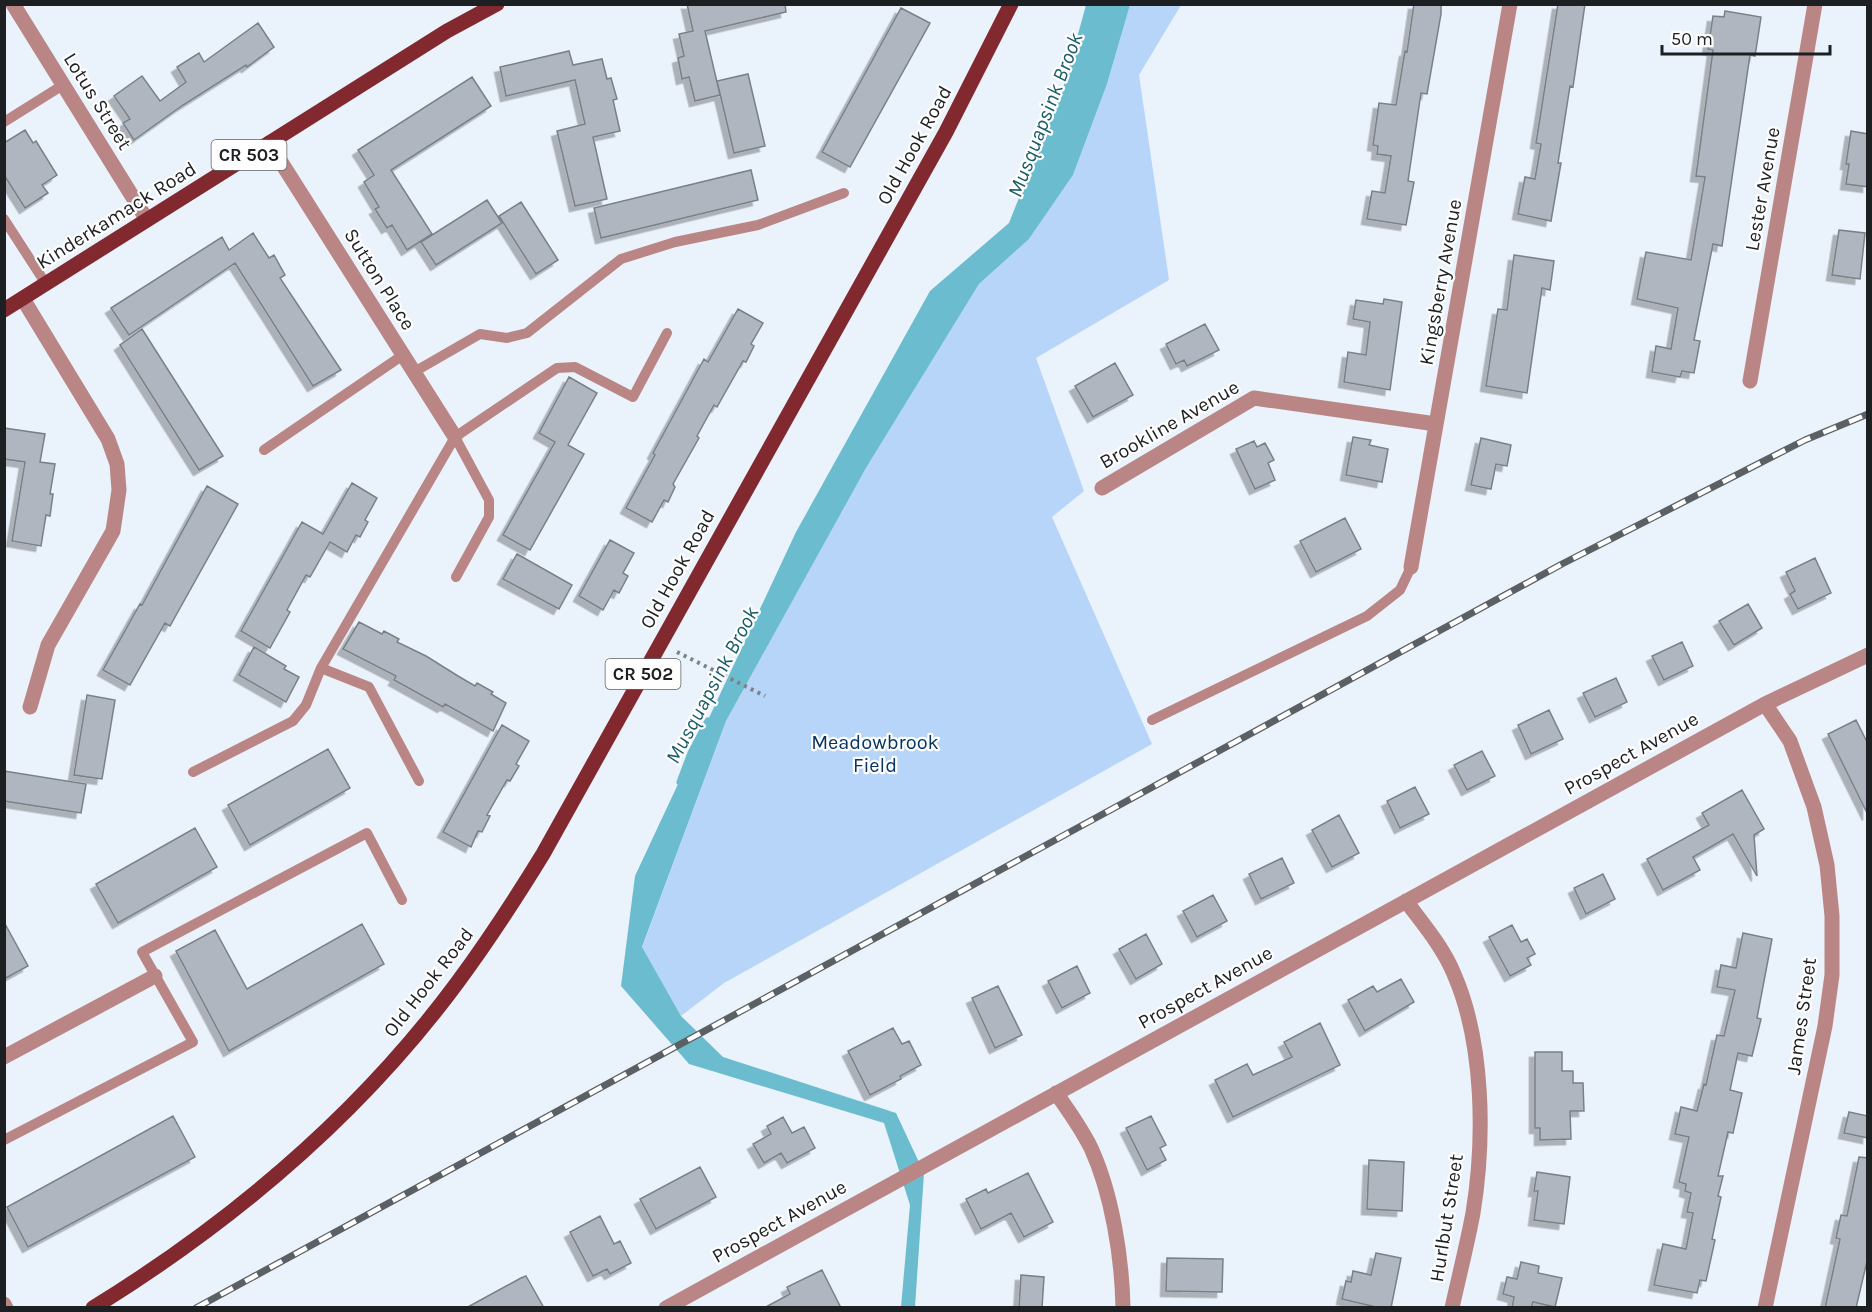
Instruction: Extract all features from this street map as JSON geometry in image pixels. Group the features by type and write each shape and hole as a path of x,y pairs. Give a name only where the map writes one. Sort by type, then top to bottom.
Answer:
{"main road":[{"name":"Kinderkamack Road","path":"4,310 447,31 497,4"},
{"name":"Old Hook Road","path":"93,1308 166,1260 229,1213 289,1164 338,1118 400,1053 456,984 508,911 543,854 946,132 1011,4"}],"street":[{"name":"Lotus Street","path":"13,4 147,220"},
{"name":"Kingsberry Avenue","path":"1411,567 1510,4"},
{"name":"Lester Avenue","path":"1750,381 1815,4"},
{"name":"Sutton Place","path":"269,143 455,437"},
{"path":"23,299 108,439 117,464 119,490 113,531 48,645 30,706"},
{"name":"Brookline Avenue","path":"1102,488 1254,398 1436,424"},
{"name":"Prospect Avenue","path":"666,1308 1765,704 1868,655"},
{"name":"James Street","path":"1765,704 1790,741 1814,807 1827,865 1832,916 1832,975 1825,1026 1765,1308"},
{"name":"Hurlbut Street","path":"1406,901 1437,943 1453,971 1465,1002 1473,1040 1479,1097 1479,1155 1473,1212 1452,1308"},
{"path":"4,1058 155,976"},
{"path":"1056,1093 1074,1117 1091,1149 1104,1186 1117,1242 1123,1308"}],"lane":[{"path":"4,122 63,86"},
{"path":"414,372 480,334 507,338 527,333 621,260 675,242 758,225 844,193"},
{"path":"4,219 46,285"},
{"path":"193,772 293,721 306,705 321,668 455,437 557,368 575,367 633,397 667,333"},
{"path":"264,450 403,355"},
{"path":"455,437 489,500 489,517 456,577"},
{"path":"1152,720 1367,616 1400,590 1411,567"},
{"path":"321,668 369,687 419,782"},
{"path":"4,1140 193,1042 142,952 367,833 402,900"}],"path":[{"path":"660,644 765,696"}],"green space":[{"name":"Meadowbrook Field","path":"1130,5 1181,5 1139,75 1169,280 1036,358 1084,491 1052,517 1152,744 724,983 681,1016 642,948 726,721 866,468 979,284 1029,239 1073,175 1107,84"}],"shaded area":[{"path":"1086,5 1130,5 1107,84 1073,175 1029,239 979,284 866,468 726,721 642,947 681,1016 723,1057 896,1113 924,1173 915,1307 901,1307 910,1205 884,1123 689,1064 621,986 635,876 796,532 930,291 1009,223 1065,82"}],"building":[{"path":"687,4 785,4 786,12 705,31 720,95 695,101 689,77 682,79 678,58 684,56 679,34 693,31"},
{"path":"1414,4 1441,4 1441,14 1427,94 1421,93 1408,181 1414,182 1406,225 1367,219 1372,191 1385,193 1391,156 1377,154 1378,146 1373,145 1379,103 1396,105"},
{"path":"1558,4 1585,4 1573,87 1570,86 1558,163 1561,163 1551,221 1518,214 1525,177 1535,179 1541,144 1536,143"},
{"path":"901,8 930,23 850,167 822,152"},
{"path":"1725,11 1761,17 1755,56 1750,55 1722,246 1713,244 1694,340 1700,341 1694,373 1682,371 1680,377 1652,372 1656,346 1671,349 1678,308 1637,299 1646,252 1691,260 1705,177 1696,176 1713,50 1708,49 1713,16 1724,17"},
{"path":"258,23 274,47 247,67 246,65 183,105 134,140 123,123 130,119 114,96 142,76 160,101 186,82 177,67 199,53 204,62"},
{"path":"569,51 573,65 602,59 607,79 611,78 617,99 613,100 620,131 593,137 607,199 575,206 557,131 585,124 575,80 506,96 500,67"},
{"path":"748,74 765,146 734,153 717,81"},
{"path":"472,77 491,106 391,170 432,234 407,250 392,225 387,228 375,209 379,207 364,182 374,175 358,150"},
{"path":"25,130 33,143 36,141 57,175 42,185 48,193 25,208 4,175 4,143"},
{"path":"1851,131 1868,134 1868,187 1846,184 1849,164 1846,164"},
{"path":"751,170 758,200 601,238 594,208"},
{"path":"487,200 502,223 436,265 421,242"},
{"path":"521,202 558,260 536,274 499,216"},
{"path":"1839,230 1865,233 1860,279 1832,275"},
{"path":"253,233 269,258 274,255 285,275 280,278 341,370 313,386 235,263 129,335 111,308 222,237 229,250"},
{"path":"1514,255 1554,261 1550,290 1542,288 1527,393 1486,386 1498,309 1507,310"},
{"path":"1384,299 1402,302 1390,390 1344,382 1348,352 1366,355 1370,322 1353,319 1356,300 1383,304"},
{"path":"738,309 763,323 751,344 754,346 717,407 714,405 697,436 699,438 673,484 675,487 668,502 664,500 652,522 626,508 704,359 708,362"},
{"path":"1205,324 1219,350 1187,366 1184,360 1176,364 1166,344"},
{"path":"142,329 223,456 199,470 120,345"},
{"path":"1115,363 1133,395 1093,417 1075,386"},
{"path":"569,377 597,393 568,445 584,454 530,550 503,535 555,442 539,433"},
{"path":"4,428 45,434 40,462 55,464 50,494 53,494 50,516 46,515 41,546 12,541 25,462 4,459"},
{"path":"1353,437 1371,440 1369,445 1388,449 1382,482 1346,475"},
{"path":"1481,438 1511,445 1507,466 1496,464 1491,489 1471,485"},
{"path":"1254,441 1257,447 1265,443 1274,460 1268,463 1275,480 1255,489 1236,449"},
{"path":"352,483 377,498 365,520 368,522 360,537 356,535 347,552 330,542 310,577 306,575 287,610 290,612 270,648 241,631 302,522 323,534"},
{"path":"207,486 238,504 170,626 165,623 130,685 103,670 140,604 142,605"},
{"path":"1345,518 1361,549 1316,572 1300,541"},
{"path":"610,540 634,553 623,573 628,576 619,593 614,590 603,610 579,596"},
{"path":"517,554 572,585 559,609 503,579"},
{"path":"1815,558 1831,593 1798,609 1790,594 1795,591 1786,572"},
{"path":"1748,604 1762,628 1734,645 1719,621"},
{"path":"359,622 382,634 384,631 399,639 397,642 426,656 475,686 477,683 493,692 491,694 506,703 493,731 445,704 443,707 394,680 396,676 343,649"},
{"path":"1682,642 1693,666 1664,680 1652,656"},
{"path":"254,647 286,666 284,669 299,677 286,702 239,675"},
{"path":"1616,678 1627,702 1595,717 1583,693"},
{"path":"87,695 115,700 102,779 74,775"},
{"path":"1549,710 1563,739 1531,754 1518,725"},
{"path":"1856,720 1868,744 1868,815 1828,734"},
{"path":"502,725 529,741 516,764 519,766 510,781 507,780 487,815 490,816 482,832 478,831 471,847 443,832"},
{"path":"328,749 350,788 250,845 228,805"},
{"path":"1482,751 1495,776 1467,790 1454,765"},
{"path":"4,771 86,784 81,813 4,801"},
{"path":"1415,787 1429,814 1400,828 1387,801"},
{"path":"1742,790 1764,829 1754,835 1757,876 1733,834 1693,857 1700,870 1663,890 1647,859 1709,825 1702,813"},
{"path":"1339,815 1359,853 1332,867 1312,830"},
{"path":"195,828 217,867 118,923 96,884"},
{"path":"1282,858 1294,883 1261,899 1249,874"},
{"path":"1603,874 1615,899 1586,914 1574,888"},
{"path":"1213,895 1227,921 1197,937 1183,911"},
{"path":"4,922 28,966 4,979"},
{"path":"362,924 384,964 229,1051 176,951 215,930 247,989"},
{"path":"1512,925 1521,942 1527,939 1535,954 1527,958 1531,965 1510,976 1489,937"},
{"path":"1743,933 1772,939 1757,1018 1761,1019 1752,1056 1738,1053 1730,1090 1742,1093 1733,1133 1728,1132 1718,1176 1723,1176 1718,1196 1721,1197 1706,1281 1700,1280 1697,1293 1654,1285 1663,1244 1686,1249 1693,1213 1687,1212 1691,1193 1685,1191 1686,1184 1679,1182 1689,1137 1675,1134 1681,1107 1697,1111 1704,1084 1706,1085 1717,1035 1724,1036 1735,990 1717,987 1721,965 1736,968"},
{"path":"1146,934 1162,964 1136,979 1119,949"},
{"path":"1077,966 1090,993 1062,1008 1048,981"},
{"path":"1401,979 1414,1002 1365,1031 1348,1000 1373,986 1377,992"},
{"path":"998,986 1022,1035 995,1048 972,998"},
{"path":"1320,1023 1340,1065 1233,1117 1215,1080 1247,1064 1253,1075 1292,1057 1284,1042"},
{"path":"893,1028 902,1044 909,1041 921,1065 900,1076 901,1079 870,1095 848,1051"},
{"path":"1535,1052 1562,1052 1562,1071 1573,1071 1573,1083 1583,1083 1584,1111 1570,1111 1571,1139 1540,1140 1540,1128 1535,1128"},
{"path":"1849,1112 1868,1116 1868,1138 1844,1133"},
{"path":"173,1116 195,1157 28,1247 7,1207"},
{"path":"1151,1116 1166,1145 1160,1148 1166,1160 1147,1170 1126,1128"},
{"path":"783,1117 792,1133 804,1127 815,1148 787,1163 781,1153 764,1163 753,1144 771,1134 767,1126"},
{"path":"1859,1157 1868,1158 1868,1257 1856,1308 1825,1308 1840,1239 1836,1238 1841,1215 1847,1216"},
{"path":"1369,1160 1404,1162 1402,1211 1367,1209"},
{"path":"700,1167 716,1197 656,1229 640,1199"},
{"path":"1537,1172 1570,1177 1564,1224 1534,1220 1538,1191 1534,1191"},
{"path":"1028,1173 1053,1222 1024,1237 1011,1213 981,1229 966,1199 986,1189 988,1193"},
{"path":"600,1216 614,1244 620,1241 631,1263 610,1274 607,1269 593,1276 570,1232"},
{"path":"1376,1253 1401,1258 1391,1308 1380,1308 1342,1299 1346,1281 1351,1282 1353,1271 1371,1275"},
{"path":"1167,1258 1223,1259 1222,1292 1166,1291"},
{"path":"1521,1262 1539,1266 1538,1273 1562,1278 1555,1307 1533,1302 1531,1308 1512,1308 1514,1297 1503,1294 1507,1277 1517,1279"},
{"path":"822,1270 841,1308 764,1308 790,1294 787,1287"},
{"path":"1021,1275 1044,1277 1042,1308 1019,1308"},
{"path":"526,1276 544,1308 466,1308 521,1278"}],"waterway":[{"name":"Musquapsink Brook","path":"680,782 691,753 708,721"}],"railway":[{"path":"196,1308 1562,564 1805,440 1868,414"}]}
